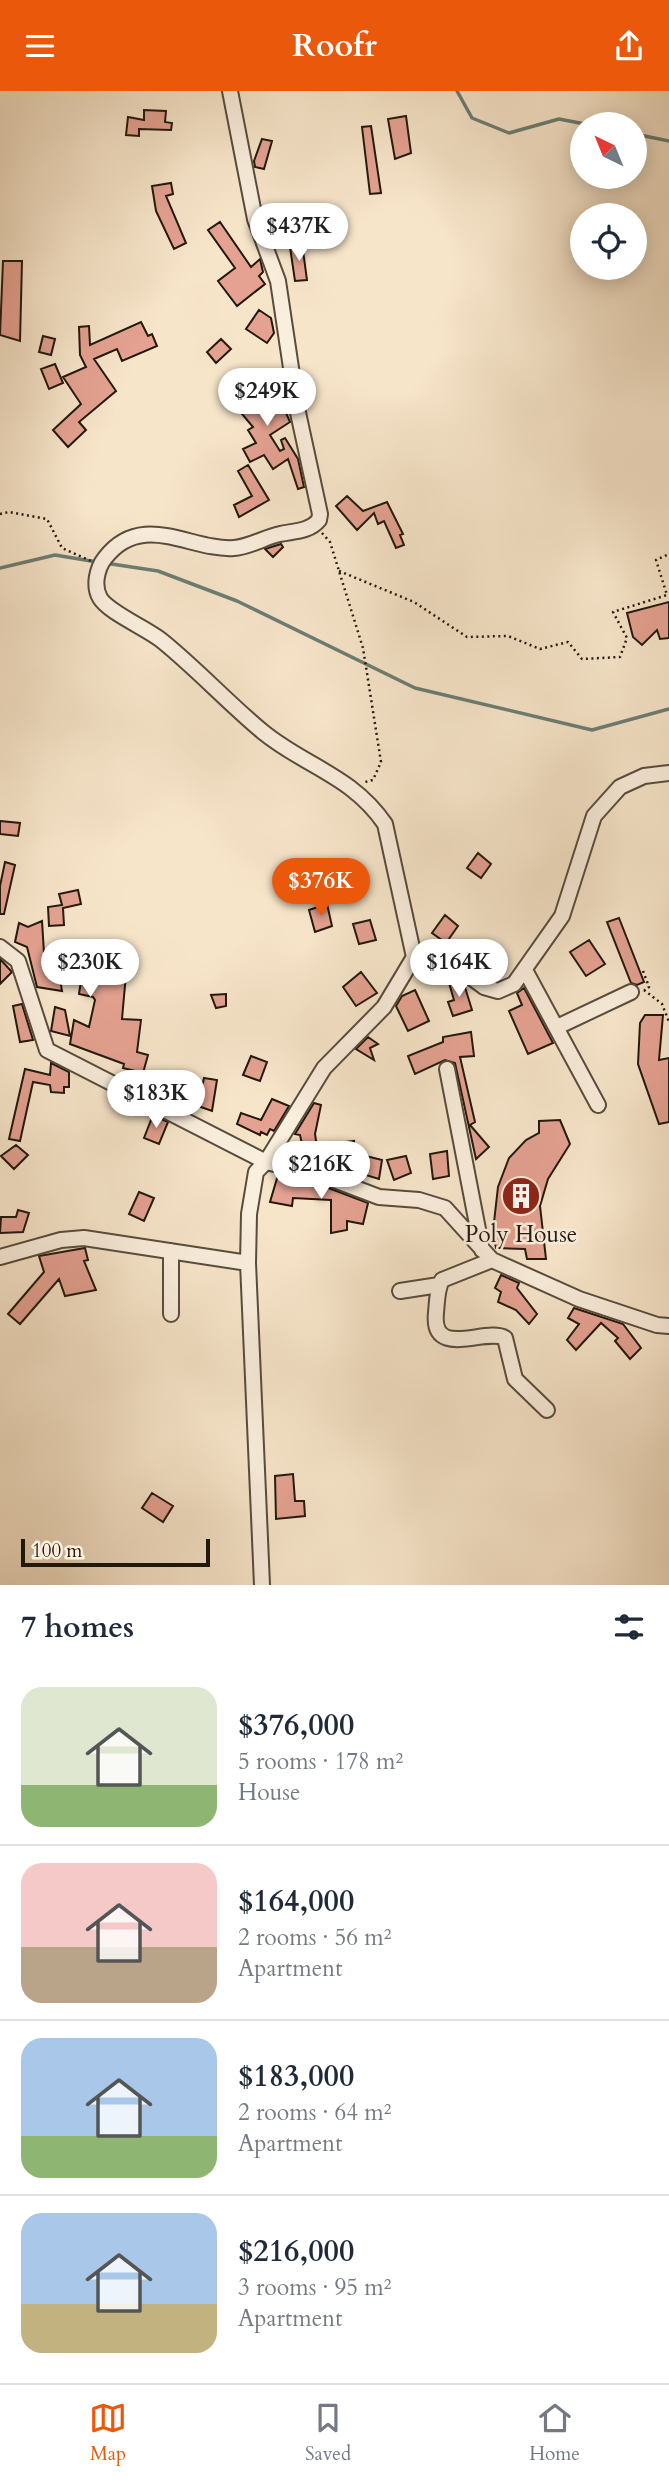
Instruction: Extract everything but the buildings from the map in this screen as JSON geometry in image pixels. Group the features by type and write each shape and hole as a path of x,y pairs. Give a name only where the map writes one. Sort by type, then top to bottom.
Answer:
{"street":[{"path":"230,91 255,219 278,281 297,408 320,514 315,525 238,548 222,548 154,534 138,537 114,549 100,565 97,587 106,604 160,639 266,734 360,793 386,824 414,957 384,1007 324,1067 254,1179 249,1214 248,1263 262,1585"},
{"path":"414,957 468,975 484,987 498,991 514,984 562,916 594,815 620,787 644,776 669,773"},
{"path":"0,947 18,961 47,1050 266,1162 321,1175 379,1197 419,1200 445,1208 487,1256 579,1299 657,1325 669,1326"},
{"path":"525,970 598,1105"},
{"path":"557,1027 631,992"},
{"path":"447,1069 487,1256"},
{"path":"0,1257 61,1240 84,1238 248,1263"},
{"path":"171,1251 171,1314"},
{"path":"487,1256 445,1277 439,1285 435,1321 438,1331 443,1337 475,1340 492,1334 505,1338 515,1379 547,1410"},
{"path":"400,1291 439,1285"}],"path":[{"path":"0,514 9,512 47,519 62,548 100,565"},
{"path":"315,525 330,542 363,648 381,762 373,780 349,785"},
{"path":"339,571 414,602 467,637 508,635 540,649 568,642 582,659 620,657 626,638 613,613 667,595 656,561 669,554"},
{"path":"643,971 649,987 645,990 662,1004 669,1022"}],"waterway":[{"path":"457,91 472,118 509,133 559,119 570,121"},
{"path":"648,137 669,141"},
{"path":"0,568 55,555 97,562"},
{"path":"105,563 158,571 237,601 415,688 592,730 669,709"}],"place":[{"name":"Poly House","path":"521,1196"}]}
